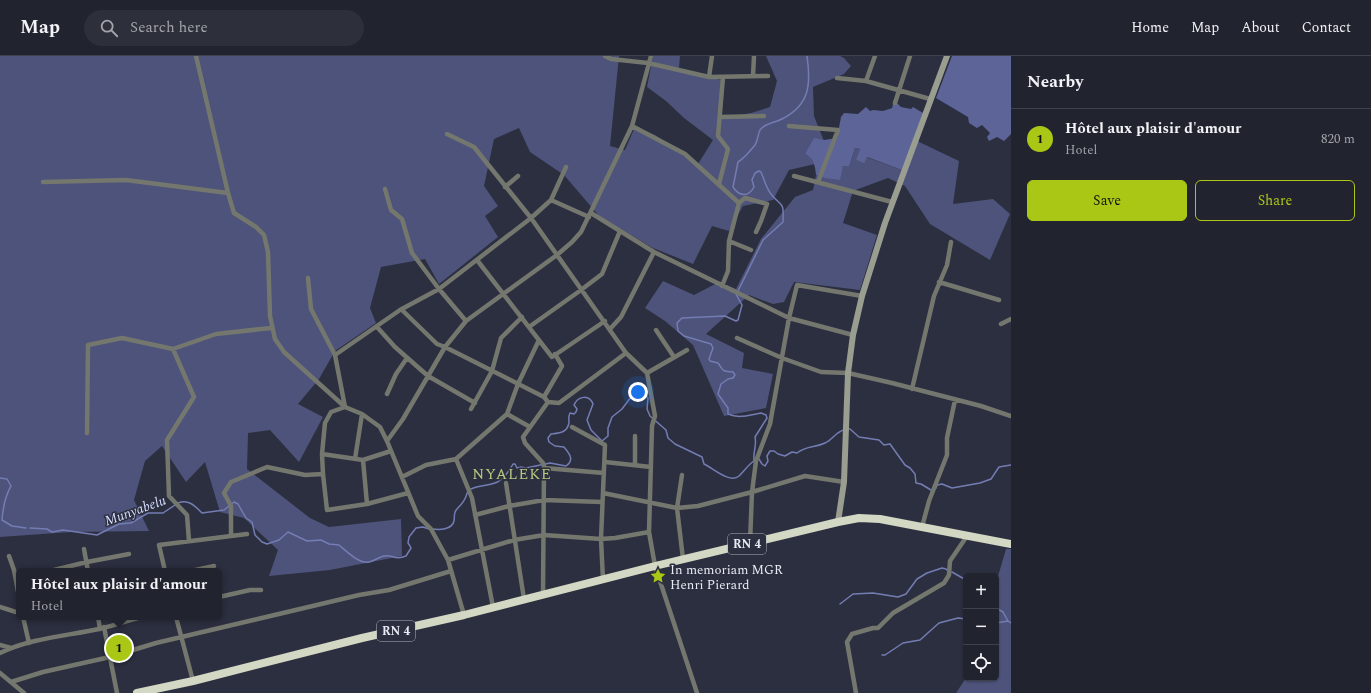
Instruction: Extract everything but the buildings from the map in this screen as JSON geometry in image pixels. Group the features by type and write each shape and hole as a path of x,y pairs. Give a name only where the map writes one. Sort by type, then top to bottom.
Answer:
{"highway":[{"name":"RN 4","path":"137,693 193,681 683,559 859,518 880,519 1011,544"}],"street":[{"path":"196,56 234,213 256,227 264,235 268,252 271,328 275,339 284,352 345,407 362,414 380,427 418,516 432,529 448,560 464,614"},
{"path":"605,56 611,59 648,63 708,77 768,76"},
{"path":"387,441 403,419 445,347 466,321 557,255 581,232 632,126 651,56"},
{"path":"708,77 712,56"},
{"path":"753,76 754,56"},
{"path":"866,81 875,56"},
{"path":"895,103 910,56"},
{"path":"838,522 844,482 848,373 853,335 862,296 884,223 947,56"},
{"path":"718,184 728,149 718,136 723,77"},
{"path":"837,78 866,81 930,100"},
{"path":"720,117 764,116"},
{"path":"632,126 685,154 739,203"},
{"path":"789,126 838,130 818,182"},
{"path":"447,134 474,147 531,218 605,321 626,353 647,373 655,416 652,426 649,532 655,566 697,693"},
{"path":"335,355 402,310 439,289 531,218 551,200 566,167"},
{"path":"505,187 518,176"},
{"path":"794,176 892,202"},
{"path":"43,182 126,180 228,193"},
{"path":"385,189 391,210 402,219 412,253 439,289 466,321"},
{"path":"722,286 728,271 729,241 739,203 745,198 767,204 756,232"},
{"path":"551,200 590,215 654,252 789,318 853,335"},
{"path":"529,327 602,274 620,231"},
{"path":"729,241 751,250"},
{"path":"912,388 934,296 947,265 951,242"},
{"path":"610,329 621,317 654,252"},
{"path":"477,260 552,357 605,321"},
{"path":"308,278 312,308 335,355 345,407"},
{"path":"939,282 999,300"},
{"path":"750,543 752,492 757,459 770,424 789,318 797,285 862,296"},
{"path":"402,310 437,344 544,397 548,402 559,403 626,353"},
{"path":"471,409 492,371 501,338 522,317"},
{"path":"1001,324 1011,319"},
{"path":"377,327 395,347 428,376 474,403"},
{"path":"87,433 88,345 122,338 174,349 216,334 271,328"},
{"path":"656,330 674,357"},
{"path":"737,338 782,358 821,372 848,373 981,406 1011,416"},
{"path":"402,476 426,465 456,459 507,414 518,384 539,340"},
{"path":"174,349 194,397 167,440 169,496 187,515 189,541"},
{"path":"647,373 687,350"},
{"path":"544,397 562,366 555,354"},
{"path":"387,394 396,374 407,358"},
{"path":"922,527 929,501 947,455 947,438 955,400"},
{"path":"543,594 544,466 525,443 523,437 548,402"},
{"path":"345,407 332,412 325,423 322,454 327,510 367,504 408,493"},
{"path":"356,459 362,414"},
{"path":"507,414 530,426"},
{"path":"572,427 605,445 601,539 603,580"},
{"path":"635,465 636,436"},
{"path":"322,454 363,460 391,451"},
{"path":"456,459 472,498 493,607"},
{"path":"363,460 367,504"},
{"path":"605,462 651,467"},
{"path":"544,466 604,473"},
{"path":"231,536 231,504 224,493 231,482 267,467 305,475 323,474"},
{"path":"682,475 676,508 683,559"},
{"path":"603,493 676,508 698,506 805,476 844,482"},
{"path":"506,483 524,599"},
{"path":"475,515 510,506 544,500 602,502"},
{"path":"448,560 514,540 544,535 601,539 649,532"},
{"path":"164,568 159,545 247,534"},
{"path":"856,693 847,642 852,634 872,628 878,628 893,613 944,583 949,575 950,561 967,536"},
{"path":"84,549 87,568"},
{"path":"62,568 129,554"},
{"path":"9,556 16,576"},
{"path":"205,568 214,566"},
{"path":"11,682 43,672 110,657 156,643 360,595 389,590 451,571"},
{"path":"222,596 250,590 261,590"},
{"path":"0,607 16,612"},
{"path":"24,620 29,643"},
{"path":"99,620 110,657 117,693"},
{"path":"0,653 29,643 102,628 130,620"},
{"path":"177,620 193,681"},
{"path":"0,645 11,648"},
{"path":"0,673 24,693"}],"shaded area":[{"path":"0,56 619,56 610,146 625,150 635,127 655,135 698,164 713,140 647,87 653,56 680,56 679,68 724,81 721,118 751,113 770,107 777,81 766,56 840,56 844,58 851,66 844,74 813,87 814,116 824,141 805,154 810,156 815,164 789,170 773,200 743,206 729,231 712,226 693,264 653,248 600,217 564,175 530,152 519,128 494,139 484,186 498,206 485,216 498,237 439,284 425,259 381,267 370,308 376,323 335,351 319,379 298,404 323,417 299,462 270,430 248,433 247,469 310,518 329,527 401,519 402,556 330,570 269,576 278,550 244,518 220,512 205,462 186,482 162,446 145,461 134,500 149,531 71,532 0,537"},
{"path":"952,56 1011,56 1011,134 1004,141 997,137 989,141 987,137 990,133 982,125 977,128 969,123 968,117 936,98"},
{"path":"894,100 901,107 911,109 913,107 923,113 902,170 867,157 864,163 856,160 860,149 855,148 849,167 843,166 840,180 824,178 816,175 812,160 805,154 814,138 824,140 837,138 841,117 844,113 858,114 866,107 870,111 883,111 892,108"},
{"path":"913,139 959,161 953,204 993,199 1010,214 990,260 930,224 905,186 888,178 853,191 843,223 877,235 860,290 794,282 784,302 773,304 749,295 706,334 744,353 742,368 773,374 766,408 724,416 693,345 665,321 645,308 663,281 694,295 719,282 736,289 761,239 795,197 813,190 816,175 824,178 843,166 849,167 855,148 860,149 857,161 866,157 902,170"},
{"path":"1006,549 1011,549 1011,693 956,693 964,681 999,681 999,573"}],"waterway":[{"path":"738,291 763,240 783,222 783,207 769,192 761,172 759,171 755,173 752,180 754,187 752,191 746,194 741,194 735,190 733,187 738,162 755,145 759,132 762,128 767,124 782,119 791,113 803,100 806,93 809,76 807,56"},
{"path":"736,294 742,305 738,320 736,321 725,316 682,318 677,323 678,331 684,336 711,344 713,348 709,359 710,361 718,363 723,370 733,372 735,375 733,378 728,379 721,384 718,394 728,408 728,414 749,416 761,413 766,415 767,418 755,437 756,443 754,460"},
{"name":"Munyabelu","path":"471,489 498,482 506,475 513,464 515,464 517,468 526,468 550,463 566,466 569,464 571,459 564,447 555,446 549,442 548,438 551,434 565,431 569,423 570,413 574,414 576,412 577,409 574,405 578,400 584,397 589,399 593,404 587,420 591,430 602,441 608,436 608,428 612,417 622,409 631,397 643,394 648,398 647,409 650,416 666,430 668,438 675,444 702,457 704,464 717,472 726,477 735,478 755,460"},
{"name":"Munyabelu","path":"848,429 859,437 879,440 884,445 890,444 905,465 915,474 916,483 921,484 931,490"},
{"name":"Munyabelu","path":"759,459 765,466 768,461 767,456 770,451 774,451 785,456 792,452 797,453 801,450 825,443 844,430"},
{"name":"Munyabelu","path":"936,488 937,485 942,484 952,488 980,483 991,479 999,467 1011,465"},
{"name":"Munyabelu","path":"0,478 7,479 11,486 7,494 2,520 12,526 26,528"},
{"name":"Munyabelu","path":"432,529 448,528 453,524 455,512 464,501 468,491"},
{"name":"Munyabelu","path":"178,503 189,503 202,513 224,510 234,502 238,504 246,518 252,522 255,535 262,542 267,544 279,540 288,532 307,541 321,540 329,544 339,545 353,556 365,562 369,562 384,556 396,558 406,556 411,548 408,543 409,537 416,528 423,527 429,529"},
{"name":"Munyabelu","path":"30,528 47,529 52,532 63,530 97,535 119,524 131,523 148,513 163,513 175,505"},
{"path":"840,604 853,594 873,593 898,597 906,594 917,579 927,573 942,568 948,571"},
{"path":"952,572 963,578"},
{"path":"998,609 1003,612 1008,621 1011,623"},
{"path":"882,655 885,655 903,643 920,640 939,623 958,618 963,619"},
{"path":"999,622 1008,621"}],"place":[{"name":"In memoriam MGR Henri Pierard","path":"658,576"},
{"name":"Hôtel aux plaisir d'amour","path":"119,648"}],"district":[{"name":"NYALEKE","path":"512,474"}]}
